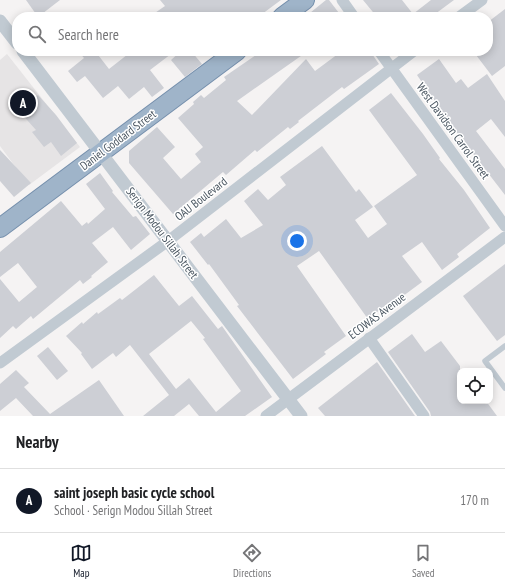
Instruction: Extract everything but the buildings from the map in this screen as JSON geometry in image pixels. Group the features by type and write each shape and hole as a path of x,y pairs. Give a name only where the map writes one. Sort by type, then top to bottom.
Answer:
{"highway":[{"path":"289,12 305,0"},
{"name":"Daniel Goddard Street","path":"0,228 230,56"}],"street":[{"path":"342,0 350,12"},
{"path":"466,12 482,0"},
{"path":"0,21 12,37"},
{"name":"Serign Modou Sillah Street","path":"27,56 300,416"},
{"name":"West Davidson Carrol Street","path":"383,56 505,226"},
{"name":"OAU Boulevard","path":"0,363 168,241 408,56"},
{"name":"ECOWAS Avenue","path":"266,416 368,338 505,237"},
{"path":"368,338 424,416"}],"lane":[{"path":"505,346 485,361 505,388"}],"shaded area":[{"path":"7,54 80,147 29,185 0,146 0,60"}],"place":[{"name":"saint joseph basic cycle school","path":"23,103"}]}
